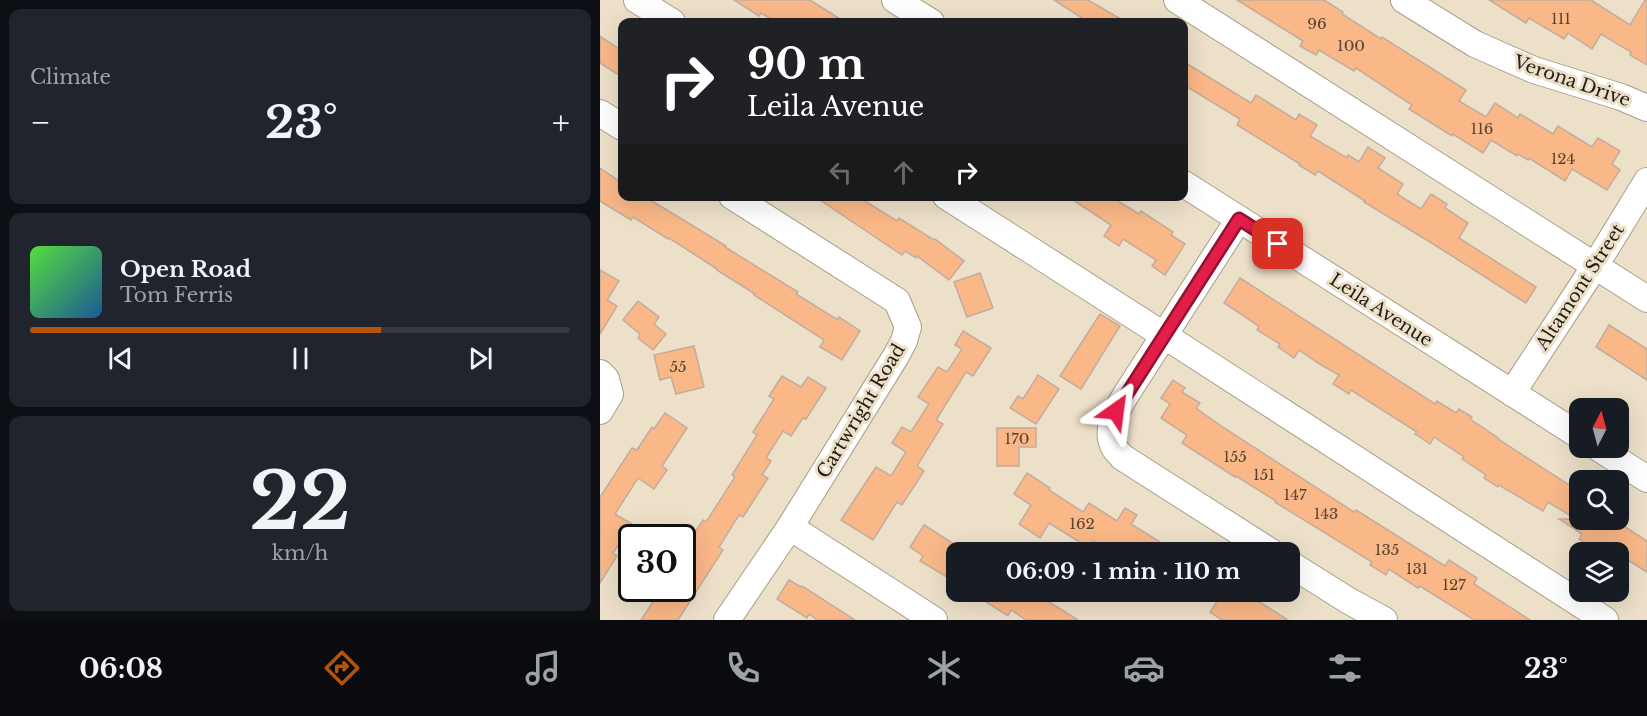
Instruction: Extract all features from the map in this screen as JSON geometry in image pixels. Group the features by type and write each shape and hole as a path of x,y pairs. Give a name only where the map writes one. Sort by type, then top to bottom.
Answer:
{"street":[{"path":"637,0 666,18"},
{"path":"896,0 925,18"},
{"path":"1177,0 1647,299"},
{"name":"Verona Drive","path":"1404,0 1475,44 1534,70 1621,97 1647,108"},
{"path":"600,113 618,124"},
{"name":"Altamont Street","path":"1512,393 1647,181"},
{"name":"Leila Avenue","path":"1188,187 1569,429"},
{"name":"Cartwright Road","path":"728,620 790,527 896,357 908,327 897,301 740,201"},
{"path":"954,201 1605,620"},
{"path":"1239,219 1116,411 1110,429 1112,444 1122,457 1255,542"},
{"path":"600,373 606,379 610,394 600,411"},
{"path":"1614,458 1647,479"},
{"path":"790,527 934,620"},
{"path":"1300,570 1384,620"}],"building":[{"path":"734,0 810,0 839,18 769,18 761,13 759,16"},
{"path":"1054,0 1088,0 1119,18 1082,18"},
{"path":"1237,0 1324,0 1381,39 1382,37 1466,90 1459,101 1486,117 1495,103 1518,118 1520,114 1553,134 1558,126 1592,147 1598,138 1620,151 1612,164 1620,170 1607,190 1572,169 1565,181 1529,158 1528,160 1518,154 1517,156 1491,140 1483,153 1409,109 1412,105 1356,68 1354,71 1319,50 1316,55 1300,46 1303,41"},
{"path":"1489,0 1591,0 1630,25 1647,0 1647,65 1630,55 1631,52 1601,34 1592,49 1568,33 1564,39 1529,18 1526,23"},
{"path":"600,36 618,48 618,74 600,63"},
{"path":"1188,64 1251,103 1256,95 1296,120 1299,114 1317,125 1310,136 1347,158 1348,155 1359,162 1368,147 1385,158 1378,168 1403,184 1397,194 1421,209 1431,194 1447,204 1445,208 1468,223 1459,238 1536,287 1526,303 1318,171 1315,175 1299,165 1237,125 1240,119 1188,87"},
{"path":"600,168 618,180 618,201 651,201 798,292 796,294 860,331 842,360 820,347 824,340 717,269 633,217 631,220 600,201"},
{"path":"821,201 865,201 897,221 899,218 935,239 964,261 949,280 917,256 916,258 905,251 902,255"},
{"path":"1075,201 1118,201 1139,214 1141,211 1173,232 1171,235 1185,244 1165,275 1152,266 1156,260 1123,239 1119,246 1104,236 1111,225"},
{"path":"600,270 619,281 607,300 617,306 600,334"},
{"path":"980,273 993,308 967,317 954,282"},
{"path":"1240,278 1435,404 1437,401 1456,413 1459,409 1498,439 1569,485 1569,515 1548,502 1543,511 1499,485 1498,487 1484,478 1486,475 1462,459 1464,457 1434,437 1430,444 1415,434 1417,432 1351,390 1349,394 1333,384 1339,375 1299,350 1294,358 1278,347 1280,344 1257,330 1259,326 1224,303"},
{"path":"638,301 659,317 654,324 666,334 653,350 638,338 640,334 623,320"},
{"path":"1100,314 1120,326 1081,389 1060,376"},
{"path":"1609,325 1647,349 1647,380 1596,347"},
{"path":"963,331 991,348 973,376 966,372 936,420 943,424 917,466 924,471 902,505 897,502 873,540 841,520 876,467 891,476 906,452 892,443 902,427 911,432 929,404 918,397 938,367 947,372 962,349 955,345"},
{"path":"694,346 704,387 676,394 671,377 660,380 654,355"},
{"path":"1038,375 1059,389 1036,424 1010,408 1018,396 1023,399"},
{"path":"782,376 801,387 808,377 826,388 806,419 803,418 791,436 783,431 766,458 771,461 762,475 768,478 743,517 739,515 719,547 723,550 696,592 696,531 703,520 706,522 735,477 732,475 757,435 753,432 774,399 769,396"},
{"path":"1173,380 1185,388 1182,392 1200,403 1196,408 1221,426 1354,512 1356,510 1445,566 1449,560 1477,578 1474,584 1530,620 1474,620 1389,569 1386,575 1370,565 1372,562 1182,443 1187,435 1161,418 1170,404 1161,398"},
{"path":"665,413 687,428 662,466 667,470 654,489 638,478 615,514 632,524 618,524 618,545 613,553 617,556 600,583 600,497 632,448 637,450 652,427 654,429"},
{"path":"997,428 1036,428 1036,447 1019,447 1019,466 997,466"},
{"path":"1027,473 1083,512 1089,503 1117,521 1125,508 1137,515 1131,524 1160,542 1079,542 1049,523 1040,538 1019,524 1031,505 1014,494"},
{"path":"1559,519 1569,519 1569,526"},
{"path":"924,525 951,542 946,542 946,576 920,561 923,556 910,547"},
{"path":"1629,529 1647,541 1647,572 1629,561 1629,542 1584,542 1579,539 1582,534 1576,530"},
{"path":"789,580 855,620 817,620 809,614 807,618 777,599"},
{"path":"653,602 690,602 678,620 641,620"},
{"path":"986,602 1049,602 1078,620 1026,620 1011,610 1008,616"},
{"path":"1217,602 1259,602 1288,620 1222,620 1210,612"}],"route":[{"path":"1116,411 1239,219 1278,244"}]}
